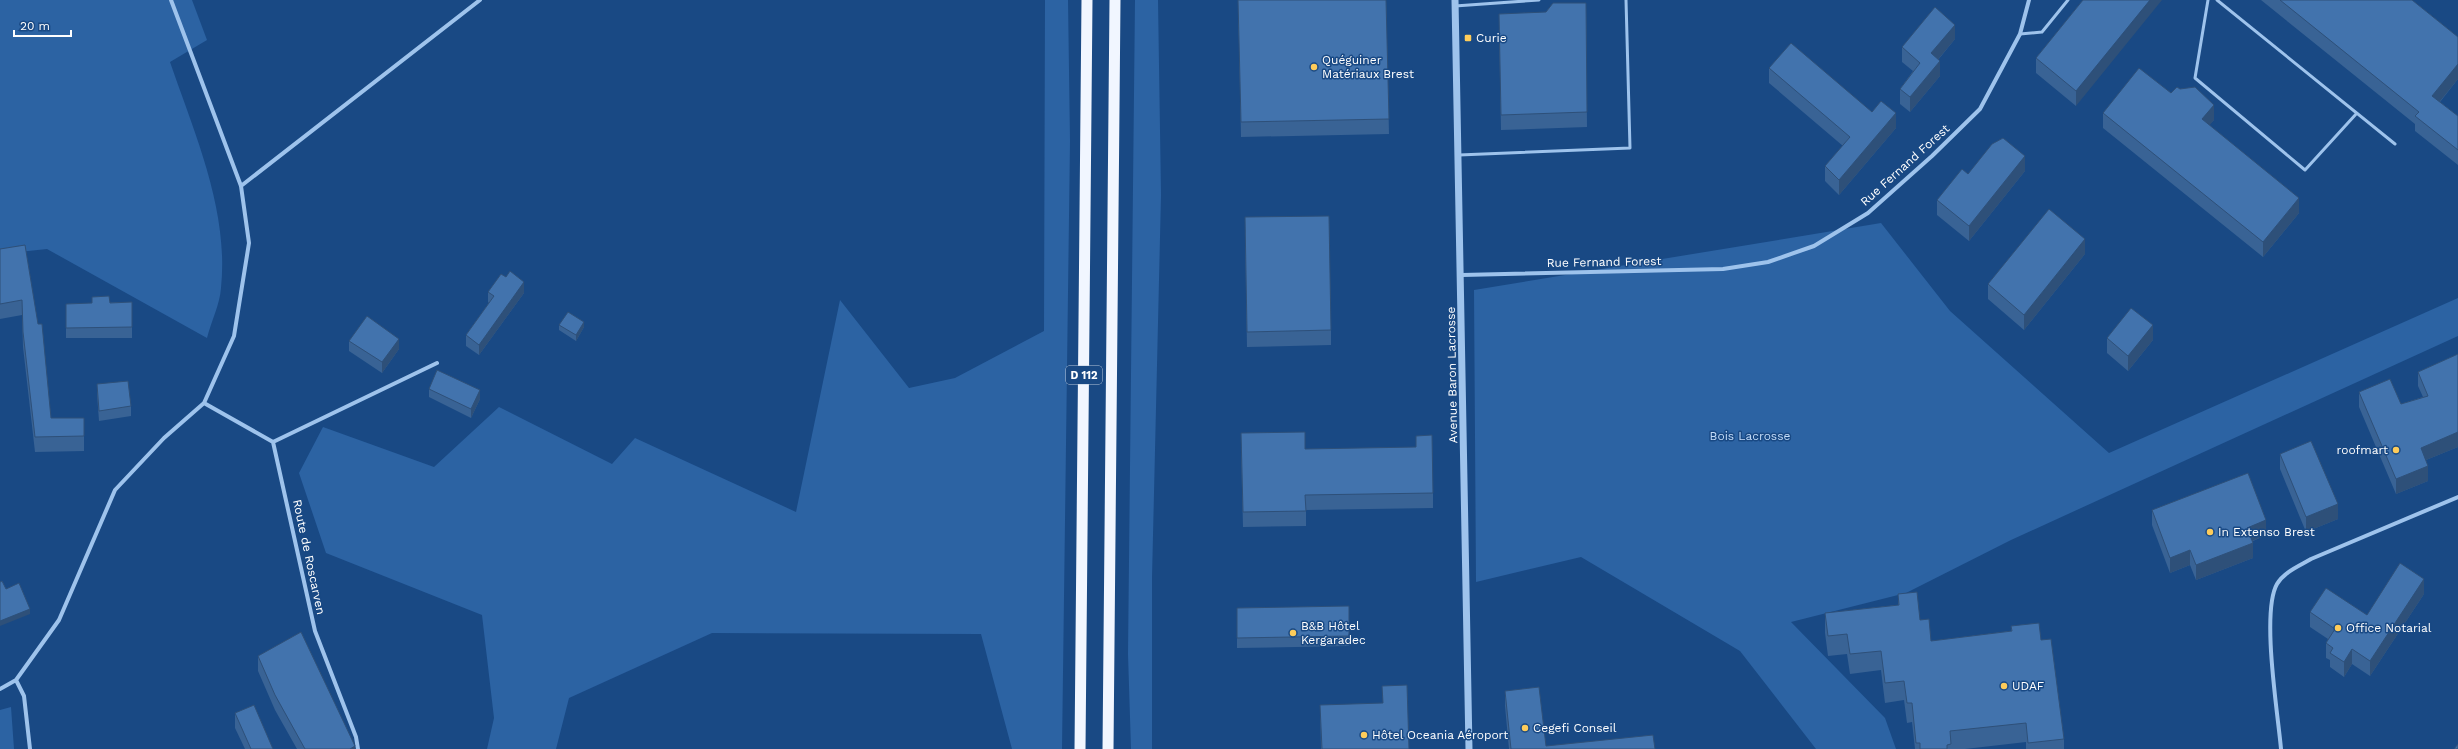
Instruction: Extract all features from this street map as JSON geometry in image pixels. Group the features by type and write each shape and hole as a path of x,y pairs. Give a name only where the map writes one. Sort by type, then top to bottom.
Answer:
{"highway":[{"name":"D 112","path":"1080,749 1087,0"},
{"name":"D 112","path":"1108,749 1115,0"}],"street":[{"path":"0,689 16,680 59,620 115,490 164,438 204,403 234,336 249,243 241,186 171,0"},
{"path":"241,186 480,0"},
{"name":"Rue Fernand Forest","path":"1462,275 1723,269 1768,262 1814,246 1868,213 1932,156 1980,109 2020,34 2029,0"},
{"name":"Avenue Baron Lacrosse","path":"1455,3 1462,275 1469,749"},
{"path":"204,403 273,442 437,363"},
{"name":"Route de Roscarven","path":"273,442 315,631 356,737 358,749"},
{"path":"2282,749 2269,625 2271,604 2277,584 2291,570 2311,559 2458,497"},
{"path":"16,680 24,696 30,749"}],"lane":[{"path":"1455,3 1539,0"},
{"path":"1459,155 1630,148 1626,0"},
{"path":"2020,34 2042,32 2068,0"},
{"path":"2208,0 2195,78 2305,170 2357,113"},
{"path":"2217,0 2395,144"}],"green space":[{"path":"0,0 192,0 207,40 170,62 208,173 220,230 222,259 221,288 217,307 207,338 47,249 0,254"},
{"path":"1045,0 1068,0 1070,141 1062,749 1012,749 981,634 712,633 569,698 556,749 487,749 494,718 482,615 326,553 299,473 323,427 434,467 499,407 612,464 635,438 796,512 840,300 909,388 955,378 1044,331"},
{"path":"1135,0 1158,0 1161,195 1152,578 1152,749 1131,749 1128,654"},
{"name":"Bois Lacrosse","path":"1881,223 1950,311 2109,453 2458,298 2458,336 2011,540 1906,593 1791,622 1885,718 1896,749 1816,749 1740,651 1581,557 1476,582 1474,290"},
{"path":"11,707 14,749 0,749 0,710"}],"building":[{"name":"Quéguiner Matériaux Brest","path":"1238,0 1386,0 1389,119 1241,122"},
{"path":"2083,0 2150,0 2076,91 2036,58"},
{"path":"2280,0 2412,0 2458,37 2458,64 2432,96 2458,116 2458,150 2415,116 2419,112"},
{"path":"1553,3 1586,3 1587,112 1501,115 1499,14 1546,12"},
{"path":"1935,7 1955,25 1931,53 1940,61 1910,97 1900,89 1920,63 1902,47"},
{"path":"1791,43 1872,112 1881,101 1896,113 1839,180 1825,166 1850,137 1769,68"},
{"path":"2139,68 2171,93 2177,87 2180,89 2195,87 2214,105 2202,119 2299,198 2263,242 2103,113"},
{"path":"2003,138 2025,156 1969,226 1937,200 1962,169 1968,174 1992,144"},
{"path":"2049,209 2085,239 2024,315 1988,284"},
{"path":"1329,216 1331,330 1247,332 1245,217"},
{"path":"25,245 38,324 42,324 51,418 84,418 84,436 35,437 23,332 22,300 0,304 0,249"},
{"path":"510,271 524,282 479,345 466,335 494,296 488,292 501,274 506,277"},
{"path":"109,296 110,303 132,302 132,327 66,328 66,304 92,303 92,297"},
{"path":"2131,308 2153,325 2128,356 2107,338"},
{"path":"568,312 584,322 576,335 559,325"},
{"path":"367,316 399,339 382,362 349,341"},
{"path":"2458,354 2458,432 2421,448 2428,466 2396,479 2359,392 2390,379 2401,404 2428,396 2418,372"},
{"path":"437,370 480,390 471,409 429,389"},
{"path":"128,381 131,406 99,411 97,384"},
{"path":"1305,432 1305,449 1416,447 1416,436 1432,435 1433,493 1305,495 1306,511 1243,512 1241,433"},
{"path":"2311,441 2338,504 2306,517 2280,454"},
{"name":"In Extenso Brest","path":"2248,473 2266,520 2247,528 2253,543 2196,565 2190,550 2170,558 2152,510"},
{"name":"Office Notarial","path":"2400,563 2424,579 2370,661 2352,649 2344,662 2330,653 2333,648 2326,643 2335,629 2310,612 2326,588 2367,615"},
{"path":"2,581 6,589 19,583 30,609 0,621 0,582"},
{"name":"UDAF","path":"1917,592 1920,620 1929,619 1931,641 2012,631 2011,626 2039,623 2041,640 2051,639 2064,739 2028,743 2026,723 1950,731 1951,744 1947,745 1947,749 1920,749 1920,743 1916,743 1912,703 1907,703 1904,681 1885,683 1881,651 1850,654 1847,634 1828,636 1825,613 1899,605 1898,594"},
{"path":"1349,606 1349,636 1237,638 1237,608"},
{"path":"301,632 355,746 350,749 305,749 275,695 258,656"},
{"name":"Hôtel Oceania Aéroport","path":"1407,685 1409,749 1322,749 1320,705 1383,703 1382,686"},
{"path":"1539,687 1546,746 1653,735 1655,749 1511,749 1505,691"},
{"path":"254,705 273,749 251,749 235,713"}],"place":[{"name":"Curie","path":"1468,38"},
{"name":"Quéguiner Matériaux Brest","path":"1314,67"},
{"name":"roofmart","path":"2396,450"},
{"name":"In Extenso Brest","path":"2210,532"},
{"name":"Office Notarial","path":"2338,628"},
{"name":"B&B Hôtel Kergaradec","path":"1293,633"},
{"name":"UDAF","path":"2004,686"},
{"name":"Cegefi Conseil","path":"1525,728"},
{"name":"Hôtel Oceania Aéroport","path":"1364,735"}]}
